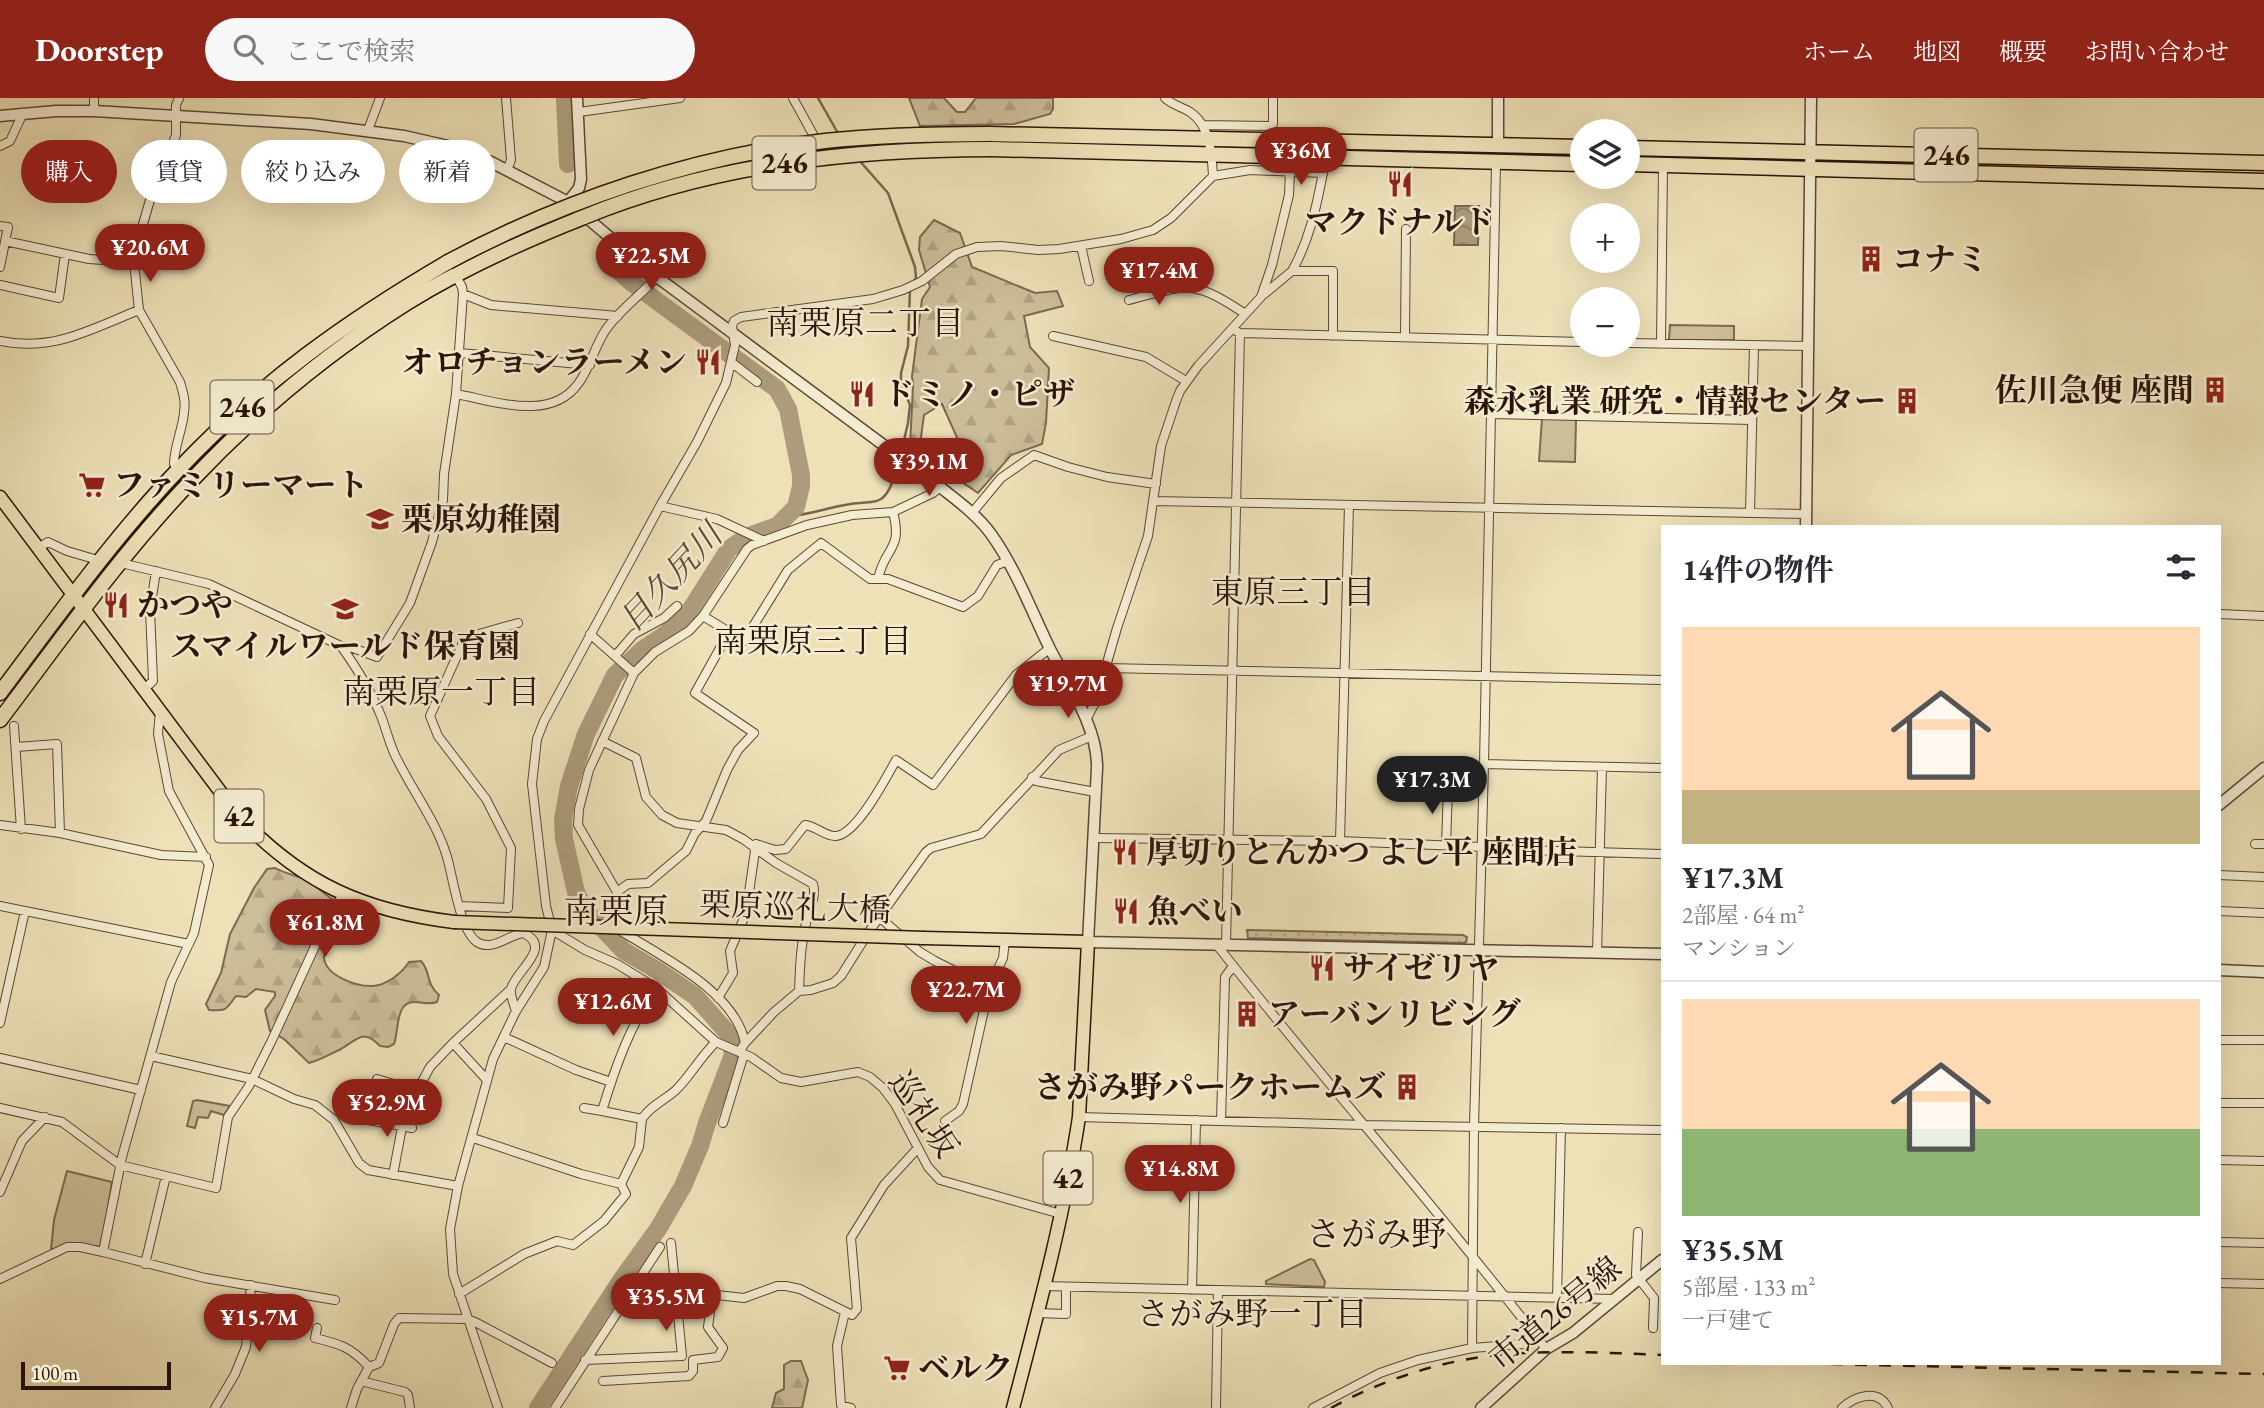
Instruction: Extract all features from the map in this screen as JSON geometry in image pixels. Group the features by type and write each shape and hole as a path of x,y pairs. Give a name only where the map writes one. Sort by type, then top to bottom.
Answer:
{"highway":[{"name":"246","path":"0,693 101,561 179,469 242,407 328,337 448,262 524,225 582,201 643,181 765,150 846,139 910,135 991,141"},
{"name":"246","path":"1207,139 1496,163 1570,164"},
{"name":"246","path":"0,720 85,608 191,480 299,382 369,328 410,301 521,243 599,210 717,176 790,162 991,141 1207,139 1570,147"},
{"name":"246","path":"1640,148 2264,163"},
{"name":"246","path":"1640,164 2264,181"}],"main road":[{"name":"42","path":"3,505 85,608 240,818 264,843 304,873 343,895"},
{"name":"栗原巡礼大橋","path":"343,895 397,913 454,922 1005,940"},
{"name":"42","path":"1005,940 1088,942 1079,1117 1061,1214 1013,1408"}],"street":[{"path":"94,98 94,111"},
{"path":"179,98 176,135 150,200 138,238 134,262 139,310 180,382 184,396 184,411 174,456 174,464 179,469"},
{"path":"368,130 380,98"},
{"path":"506,98 510,160 507,170"},
{"path":"568,202 579,188 581,179 577,98"},
{"path":"579,112 680,98"},
{"path":"793,98 816,138"},
{"path":"1165,98 1191,113 1207,139 1213,176"},
{"path":"1207,139 1273,124 1273,98"},
{"path":"1498,98 1498,145"},
{"path":"1806,525 1811,98"},
{"path":"0,116 94,111 368,130 448,146 489,160 568,202 654,280 733,333 940,487 972,513 989,532 1008,561 1092,736 1097,760 1088,942 1661,954"},
{"path":"0,146 10,141 23,113"},
{"path":"1472,1348 1474,1126 1496,163"},
{"path":"1661,344 1663,165"},
{"path":"498,1408 458,1294 453,1274 450,1229 458,1186 493,1059 516,1011 544,967 552,930 538,844 532,770 537,739 590,634 697,442 726,383 735,345 732,326 734,321 741,317 873,299 922,281 956,254 977,247 1000,246 1038,250 1081,246 1153,230 1171,218 1213,176 1250,170 1324,173 1312,226 1304,250 1292,271 1230,328 1180,391 1164,433 1148,536 1141,563 1105,668 1097,701 1086,720"},
{"path":"1261,297 1272,265 1289,195 1290,172"},
{"path":"0,226 8,228 0,267"},
{"path":"1405,337 1406,229"},
{"path":"5,241 89,259 134,262"},
{"path":"1081,246 1088,281"},
{"path":"0,285 59,298 65,254"},
{"path":"1292,271 1333,271 1333,336"},
{"path":"121,563 209,584 341,646 377,657 410,603 432,542 443,500 460,353 463,294 459,274"},
{"path":"456,394 519,406 545,406 561,400 576,387 590,365 602,334 654,280"},
{"path":"1129,300 1178,287 1192,287 1218,296 1244,313"},
{"path":"463,294 491,305 618,316"},
{"path":"0,341 16,344 53,343 139,310"},
{"path":"1230,328 1240,333 1570,342"},
{"path":"1240,333 1229,840 1221,944 1233,966 1473,1254 1546,1349"},
{"path":"1053,336 1146,357 1186,381"},
{"path":"1640,343 1808,346"},
{"path":"1750,513 1754,346"},
{"path":"460,353 590,365"},
{"path":"731,361 757,382"},
{"path":"1492,414 1752,420"},
{"path":"972,513 1001,478 1034,455 1107,477 1156,484"},
{"path":"723,1124 743,1053 743,1031 718,998 682,969 616,928 619,911 617,892 578,825 584,782 633,672 655,652 689,631 703,616 747,549 762,540 807,526 852,515 893,512 940,487"},
{"path":"1154,500 1806,514"},
{"path":"1340,841 1349,505"},
{"path":"660,506 708,516 762,540"},
{"path":"878,579 881,565 896,542 897,526 893,512"},
{"path":"38,548 48,542 101,561"},
{"path":"703,616 744,641 788,570 821,543 870,579 888,579 963,607 978,596 997,565 1008,561"},
{"path":"144,689 153,681 150,610 156,571"},
{"path":"616,657 634,634 664,618 677,606"},
{"path":"2221,614 2264,616"},
{"path":"459,906 508,908 511,848 486,799 438,736 430,716 465,638 518,623"},
{"path":"617,892 628,884 648,883 686,852 706,821 727,769 738,750 754,733 695,693 729,632"},
{"path":"590,634 633,672"},
{"path":"341,646 381,714 396,758 441,839 459,906 470,935 477,943 492,946 517,934 529,936 534,943 533,957 517,976 511,989 430,1067 417,1091 377,1079"},
{"path":"754,847 756,844 775,850 786,849 805,825 830,835 841,834 862,816 896,760 933,785 1016,675 1050,648"},
{"path":"1105,668 1661,680"},
{"path":"103,1252 120,1165 171,982 189,944 199,912 209,865 169,791 158,734 160,711"},
{"path":"15,726 21,829"},
{"path":"745,1043 774,1012 799,991 832,983 841,976 879,916 926,852 931,848 971,839 981,834 1059,750 1092,736"},
{"path":"602,741 636,758 646,797 655,810 677,823 726,830 776,863 810,881 815,888 800,952 799,991"},
{"path":"16,747 57,744 60,834"},
{"path":"1484,764 1661,768"},
{"path":"1597,953 1602,767"},
{"path":"2221,803 2264,768"},
{"path":"1032,777 1036,781 1095,792"},
{"path":"1446,845 1447,788"},
{"path":"0,825 60,834 161,855 205,858"},
{"path":"1093,838 1340,841 1661,854"},
{"path":"718,998 733,973 730,951 746,913 754,847"},
{"path":"2221,875 2264,877"},
{"path":"0,1108 62,1122 120,1165 216,1188 228,1117 252,1079 328,918 343,895"},
{"path":"0,906 189,944"},
{"path":"0,1023 25,911"},
{"path":"2221,911 2264,913"},
{"path":"879,916 928,957 989,988"},
{"path":"552,930 656,988 719,1043 743,1053"},
{"path":"945,1121 959,1111 963,1104 989,988 1003,958 1005,940"},
{"path":"1221,1121 1225,977 1233,966"},
{"path":"2221,970 2264,972"},
{"path":"517,976 530,989"},
{"path":"602,1111 632,1028 656,988"},
{"path":"511,989 516,1011"},
{"path":"504,1037 576,1070 611,1082"},
{"path":"2221,1040 2264,1041"},
{"path":"453,1043 488,1080"},
{"path":"621,1184 639,1147 642,1119 646,1113 673,1093 705,1053 719,1043"},
{"name":"巡礼坂","path":"743,1053 791,1082 807,1082 852,1073 870,1077 895,1104 932,1174 940,1181 1061,1214"},
{"path":"150,1056 252,1079 315,1105 340,1127 352,1152 368,1170 458,1186"},
{"path":"0,1058 141,1090"},
{"path":"2221,1103 2264,1103"},
{"path":"584,1108 642,1119"},
{"path":"0,1192 3,1176 22,1142 45,1117"},
{"path":"1079,1117 1661,1130"},
{"path":"368,1120 412,1128"},
{"path":"1192,1290 1196,1120"},
{"path":"393,1175 402,1127"},
{"path":"1557,1298 1561,1128"},
{"path":"458,1294 524,1254 557,1241 573,1245 604,1220 626,1194 621,1184 581,1174 473,1138"},
{"path":"603,1381 688,1376 693,1371 693,1360 718,1357 723,1348 708,1327 711,1304 716,1295 744,1298 777,1286 786,1286 800,1289 852,1315 857,1310 851,1238 884,1185 918,1148"},
{"path":"2221,1160 2264,1161"},
{"path":"145,1264 166,1176"},
{"path":"1638,1232 1636,1275 1654,1298 1653,1328"},
{"path":"2221,1242 2264,1243"},
{"path":"586,1360 682,1356 671,1243"},
{"path":"0,1279 67,1247 80,1247 205,1278 335,1300"},
{"path":"555,1408 660,1247"},
{"name":"市道26号線","path":"1481,1408 1546,1349 1573,1333 1661,1261"},
{"path":"2221,1283 2264,1284"},
{"path":"215,1408 235,1374 246,1347 251,1285"},
{"path":"1044,1286 1614,1299"},
{"path":"1037,1314 1066,1314 1066,1287"},
{"path":"1216,1408 1218,1291"},
{"path":"845,1312 837,1346 841,1405 851,1408"},
{"path":"351,1408 361,1381 369,1367 379,1363 394,1324 399,1318 467,1320 552,1363"},
{"path":"317,1328 315,1338 341,1344 369,1367"},
{"path":"1313,1408 1380,1373 1418,1360 1472,1348 1524,1345 1535,1335"},
{"path":"361,1381 405,1392 410,1408"},
{"path":"1842,1408 1856,1397 1878,1397 1885,1401 1888,1408"}],"green space":[{"path":"909,98 944,98 957,112 965,112 976,98 1053,98 1053,109 1050,114 1014,124 920,126"},
{"path":"934,220 960,233 972,267 1035,293 1057,291 1063,306 1024,316 1030,347 1049,368 1042,444 1011,455 978,493 953,476 959,442 942,404 924,415 919,452 910,446 912,376 922,299 930,287 919,250 920,237"},
{"path":"1670,325 1734,326 1734,340 1669,340"},
{"path":"1542,419 1576,421 1575,462 1539,461"},
{"path":"275,868 308,881 334,900 332,934 324,958 336,975 359,985 373,986 394,978 409,962 421,961 424,965 432,986 439,995 437,1002 415,1002 404,1006 394,1044 388,1047 380,1046 369,1037 360,1037 309,1063 284,1039 270,1031 265,1010 275,992 256,989 246,997 236,996 226,1009 209,1010 206,1004 221,973 230,934 254,888 267,869"},
{"path":"1247,930 1467,937 1464,943 1276,939 1248,938"},
{"path":"193,1101 230,1106 224,1115 211,1111 208,1118 198,1117 195,1128 187,1126"},
{"path":"67,1171 112,1182 102,1245 98,1247 74,1243 51,1250 54,1220"},
{"path":"1310,1259 1314,1260 1325,1282 1324,1287 1266,1284 1266,1281"},
{"path":"791,1361 801,1361 808,1380 802,1408 772,1408 776,1393 784,1389 784,1365"}],"water":[{"path":"1455,206 1479,206 1478,245 1454,245"}],"waterway":[{"name":"目久尻川","path":"565,98 568,164"},
{"path":"818,98 839,135"},
{"path":"858,159 888,193 915,267 916,278 913,283"},
{"name":"目久尻川","path":"538,1408 658,1229 683,1186 733,1055 731,1038 695,996 624,951 585,910 576,892 564,839 563,819 569,786 586,734 615,675 642,650 666,634 691,609 729,549 746,537 777,526 796,507 801,486 788,409 777,389 631,282 610,263"},
{"path":"901,453 910,405 901,382 908,346 910,289"},
{"path":"789,516 879,500 885,496 899,460"}],"railway":[{"path":"1331,1408 1401,1377 1476,1358 1544,1352 1661,1355"},
{"path":"1870,1365 2264,1374"}],"place":[{"name":"マクドナルド","path":"1400,184"},
{"name":"コナミ","path":"1871,259"},
{"name":"オロチョンラーメン","path":"708,362"},
{"name":"佐川急便 座間","path":"2215,390"},
{"name":"ドミノ・ピザ","path":"862,394"},
{"name":"森永乳業 研究・情報センター","path":"1907,401"},
{"name":"ファミリーマート","path":"92,485"},
{"name":"栗原幼稚園","path":"380,519"},
{"name":"かつや","path":"116,605"},
{"name":"スマイルワールド保育園","path":"345,609"},
{"name":"厚切りとんかつ よし平 座間店","path":"1125,852"},
{"name":"魚べい","path":"1126,911"},
{"name":"サイゼリヤ","path":"1322,968"},
{"name":"アーバンリビング","path":"1247,1014"},
{"name":"さがみ野パークホームズ","path":"1407,1087"},
{"name":"ベルク","path":"897,1368"}],"district":[{"name":"南栗原二丁目","path":"865,322"},
{"name":"東原三丁目","path":"1293,591"},
{"name":"南栗原三丁目","path":"813,640"},
{"name":"南栗原一丁目","path":"441,691"},
{"name":"南栗原","path":"616,911"},
{"name":"さがみ野","path":"1376,1234"},
{"name":"さがみ野一丁目","path":"1252,1313"}]}
